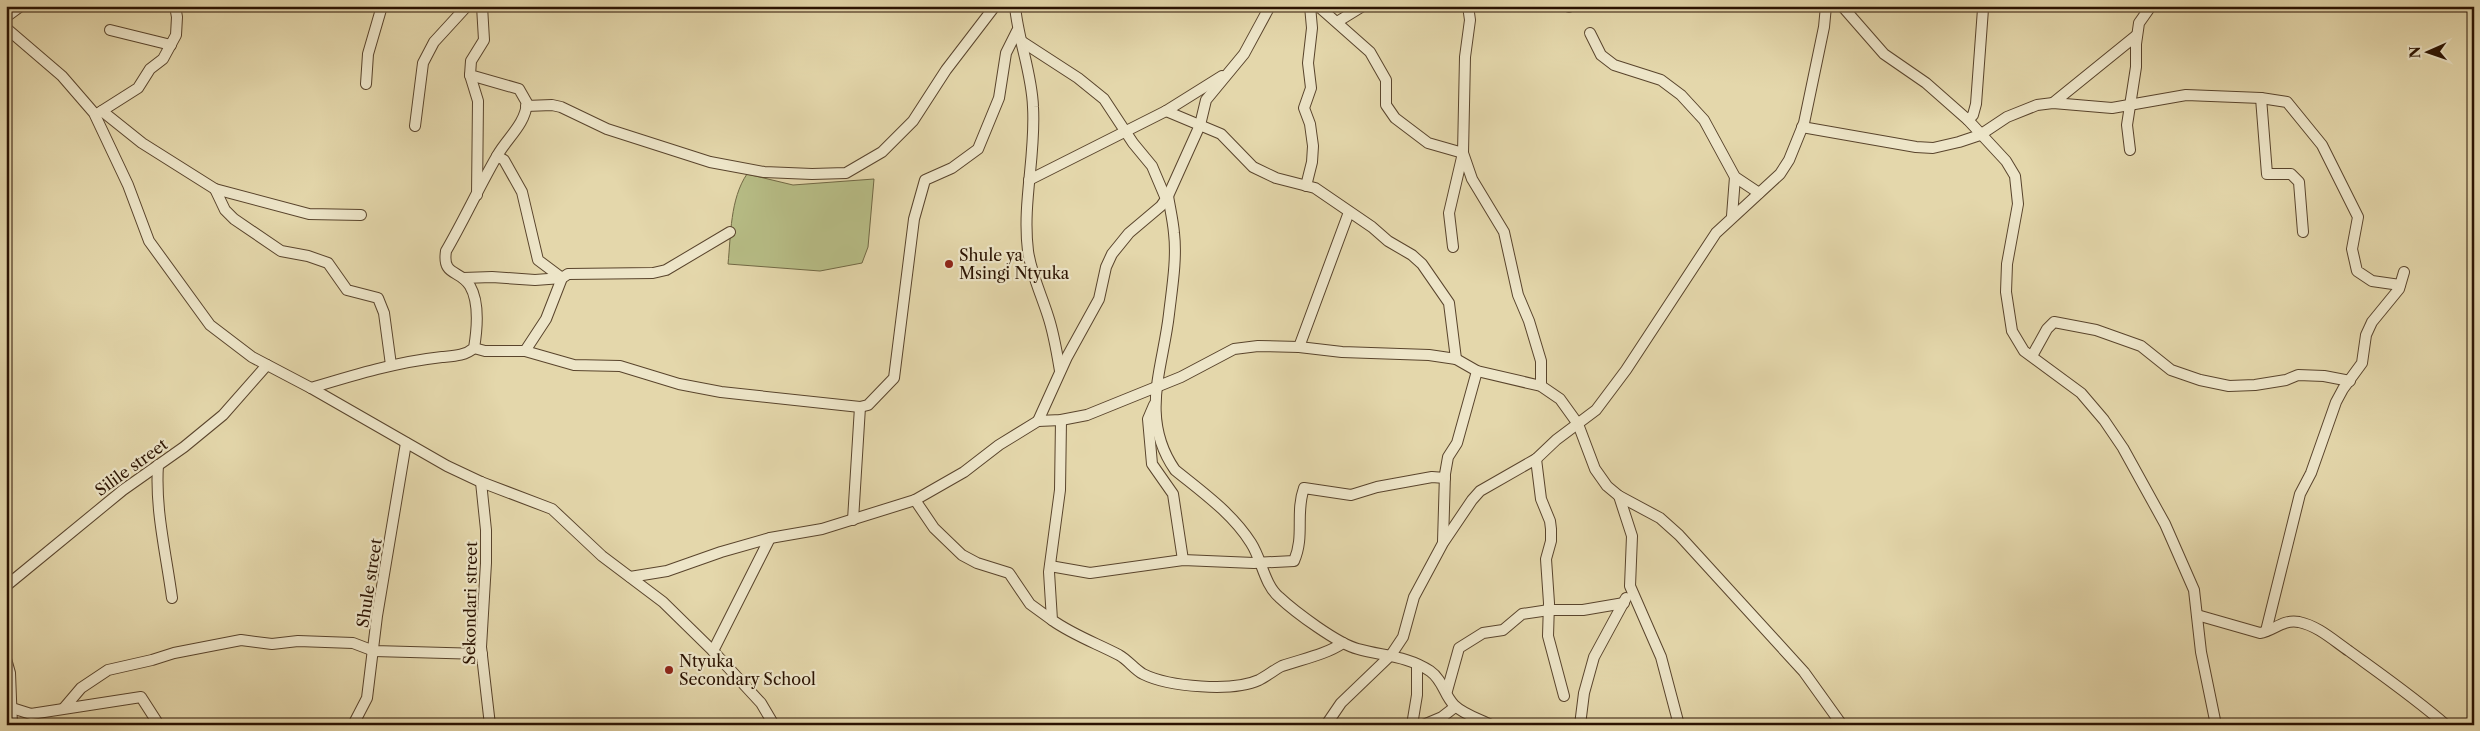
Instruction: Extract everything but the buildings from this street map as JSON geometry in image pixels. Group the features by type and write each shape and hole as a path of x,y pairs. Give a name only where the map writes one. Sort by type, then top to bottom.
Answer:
{"street":[{"path":"6,18 22,6"},
{"path":"99,113 138,88 146,73 163,59 177,32 174,6"},
{"path":"366,84 368,54 382,6"},
{"path":"415,126 423,63 434,42 467,6"},
{"path":"477,198 478,101 470,75 471,61 484,40 482,6"},
{"path":"526,106 552,105 562,107 607,129 710,162 764,172 846,173 882,152 909,125 946,70 995,6"},
{"path":"1016,6 1017,31 1033,104 1034,135 1026,235 1028,253 1033,275 1048,317 1060,371"},
{"path":"1038,421 1081,329 1099,299 1106,267 1112,254 1129,233 1153,213 1167,197 1200,125 1206,100 1255,37 1270,6"},
{"path":"1306,186 1312,162 1313,146 1310,124 1304,108 1311,88 1308,64 1312,28 1310,6"},
{"path":"1318,6 1370,52 1386,80 1386,105 1395,118 1428,143 1463,153"},
{"path":"1337,22 1363,6"},
{"path":"1453,247 1449,213 1463,153 1466,56 1470,20 1468,6"},
{"path":"1326,725 1341,703 1391,655 1403,637 1414,597 1442,543 1480,491 1536,459 1556,440 1596,410 1626,370 1716,234 1732,216 1749,204 1780,174 1789,160 1802,127 1824,27 1826,6"},
{"path":"1842,6 1884,54 1926,83 1968,120 2006,161 2018,188 2018,204 2007,264 2006,292 2012,331 2024,351 2081,393 2104,420 2123,448 2165,524 2194,590 2201,652 2216,725"},
{"path":"2130,150 2128,125 2137,35 2139,23 2151,6"},
{"path":"1968,120 1973,116 1976,104 1983,9"},
{"path":"6,28 62,76 99,113 142,143 215,189 296,212 361,215"},
{"path":"110,30 171,45"},
{"path":"474,348 485,351 525,351 574,365 620,366 679,384 746,395 860,407 868,405 894,378 914,220 925,180 952,168 978,150 999,98 1006,53 1017,31"},
{"path":"1590,33 1601,55 1614,65 1661,80 1681,95 1704,120 1735,177 1759,194"},
{"path":"2053,103 2137,35"},
{"path":"1020,41 1078,78 1104,99 1127,131 1133,143 1152,166 1167,197 1174,235 1174,261 1169,316 1155,389 1155,404 1160,434 1170,462 1175,470 1227,513 1252,544 1268,582 1279,597 1342,643 1356,649 1391,655 1431,672 1446,691 1455,707 1490,725"},
{"path":"1030,180 1166,111 1230,71"},
{"path":"470,75 520,89 526,106 521,123 497,156 477,198 446,251 444,259 448,269 463,278 469,285 476,303 474,348"},
{"path":"1802,127 1916,148 1933,148 1980,135 2007,117 2037,105 2053,103 2112,108 2162,98 2186,96 2261,98 2287,102 2322,144 2358,217 2352,248 2357,271 2372,281 2400,285"},
{"path":"2261,98 2267,174 2291,174 2299,182 2303,232"},
{"path":"1166,111 1220,134 1253,167 1276,178 1315,188 1372,227 1388,241 1412,255 1422,264 1448,303 1456,358"},
{"path":"99,113 149,241 210,324 231,342 267,365 406,443 480,482 552,509 602,556 663,602 713,651 761,703 774,725"},
{"path":"1463,153 1472,179 1504,232 1518,295 1529,321 1541,361 1541,386"},
{"path":"497,156 510,169 522,192 538,260 562,278"},
{"path":"1732,216 1735,177"},
{"path":"215,189 225,210 281,251 308,256 328,263 347,290 378,298 384,313 391,365"},
{"path":"1299,347 1349,212"},
{"path":"463,278 492,277 535,280 562,278 568,274 580,273 653,273 666,270 730,232"},
{"path":"2266,631 2300,494 2311,473 2336,402 2362,363 2366,335 2372,322 2393,297 2400,285 2404,272"},
{"path":"525,351 546,319 562,278"},
{"path":"2032,356 2048,328 2054,322 2096,330 2141,346 2171,370 2200,380 2229,386 2255,385 2286,380 2298,375 2324,376 2350,381"},
{"path":"630,577 667,571 689,562 770,538 822,529 915,500 964,472 999,444 1038,421 1061,420 1087,415 1155,389 1234,349 1258,346 1299,347 1342,352 1388,352 1456,358 1478,371 1541,386 1560,399 1578,424 1595,469 1607,486 1619,496 1660,518 1679,535 1804,672 1842,725"},
{"path":"311,388 391,365 466,354 474,348"},
{"name":"Silile street","path":"6,586 123,490 184,447 223,415 267,365"},
{"path":"1442,543 1445,478 1448,457 1457,443 1478,371"},
{"path":"1155,404 1148,419 1152,464 1173,494 1183,560"},
{"path":"853,520 860,407"},
{"path":"1052,620 1050,566 1060,490 1061,420"},
{"name":"Shule street","path":"353,725 367,698 377,616 406,443"},
{"path":"1536,459 1541,499 1550,520 1551,529 1546,568 1549,610 1548,636 1564,696"},
{"path":"158,465 156,492 172,598"},
{"path":"1050,566 1090,573 1183,560 1294,561 1300,547 1300,499 1304,488 1351,496 1377,487 1432,477 1445,478"},
{"name":"Sekondari street","path":"480,482 486,530 482,654 490,725"},
{"path":"1580,725 1584,710 1584,693 1594,657 1624,603 1630,586 1632,536 1619,496"},
{"path":"915,500 934,528 962,555 977,563 1008,573 1030,604 1052,620 1097,646 1122,657 1141,673 1168,683 1186,686 1246,684 1260,680 1283,666 1302,661 1342,643"},
{"path":"713,651 770,538"},
{"path":"1630,586 1661,657 1669,696 1679,725"},
{"path":"1446,691 1461,646 1483,633 1503,630 1518,615 1549,610 1583,610 1624,603"},
{"path":"2197,615 2243,630 2260,633 2274,626 2300,622 2325,634 2386,676 2446,725"},
{"path":"64,708 81,688 108,670 241,640 272,644 307,641 353,643 374,651 482,654"},
{"path":"6,659 10,673 12,725"},
{"path":"1412,725 1417,695 1417,665"},
{"path":"12,708 31,714 141,698 159,725"},
{"path":"1423,725 1455,707"}],"green space":[{"path":"747,174 793,185 874,179 868,247 862,263 820,271 728,264 734,206 741,184"}],"place":[{"name":"Shule ya Msingi Ntyuka","path":"949,264"},
{"name":"Ntyuka Secondary School","path":"669,670"}]}
